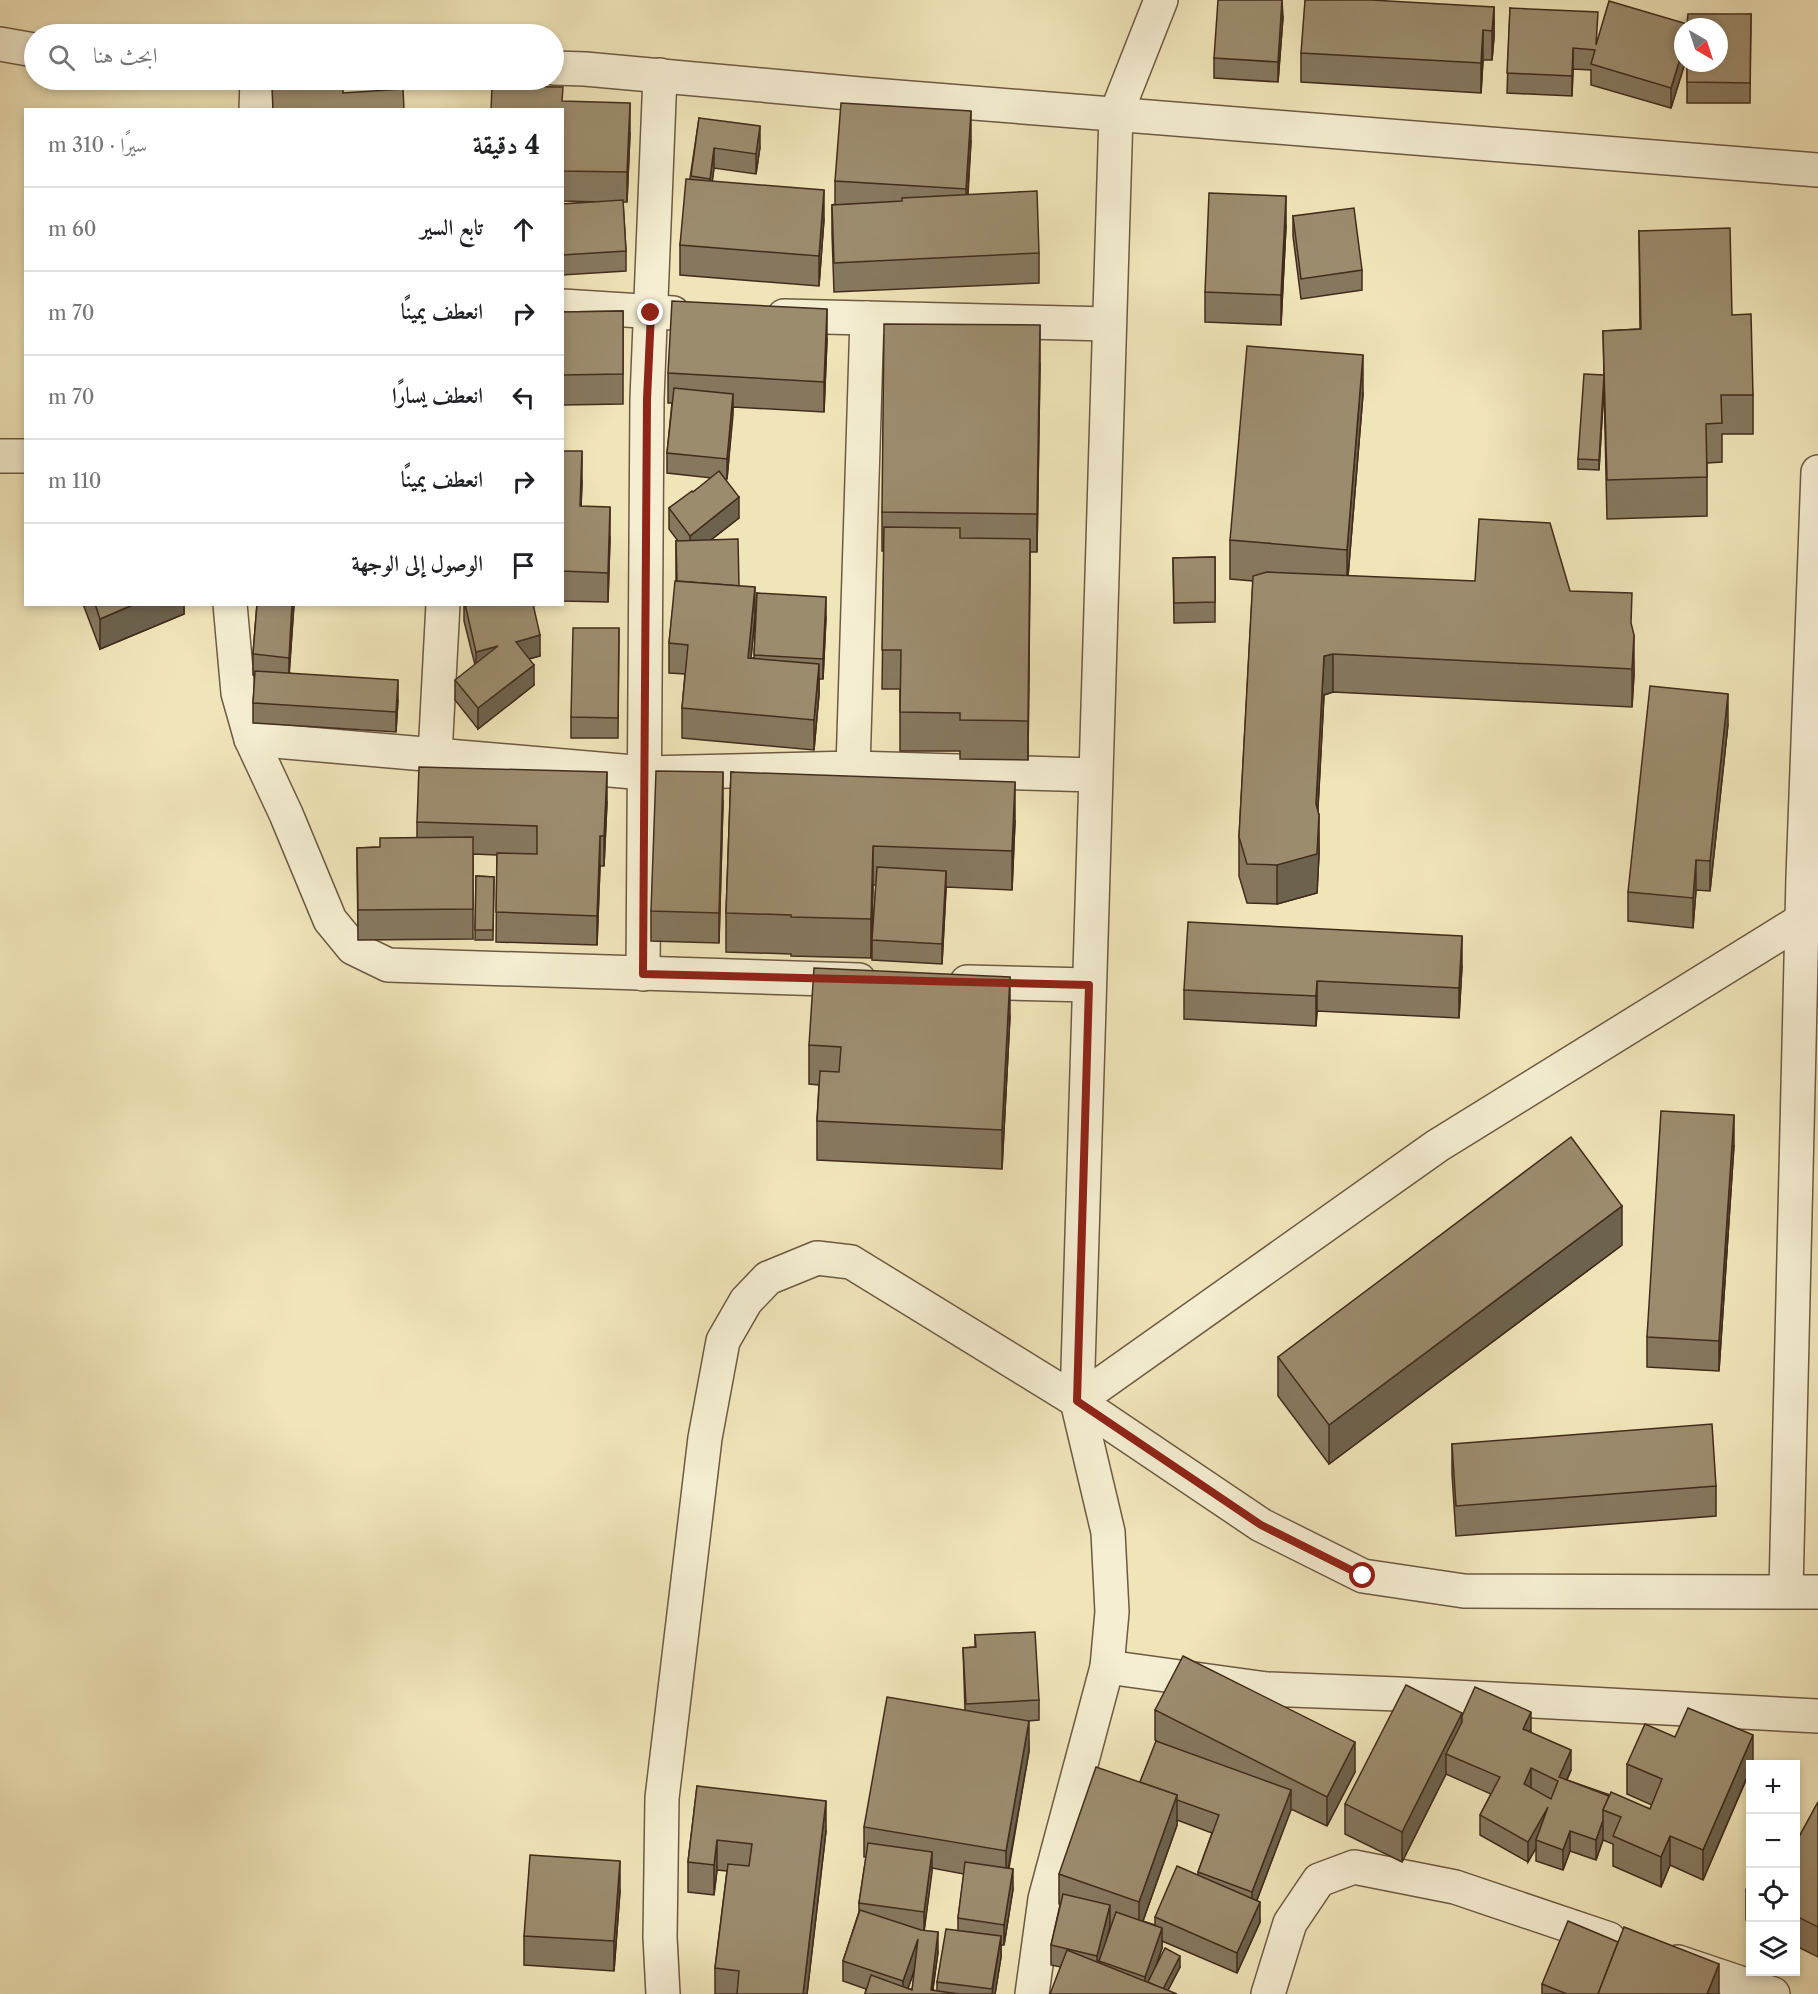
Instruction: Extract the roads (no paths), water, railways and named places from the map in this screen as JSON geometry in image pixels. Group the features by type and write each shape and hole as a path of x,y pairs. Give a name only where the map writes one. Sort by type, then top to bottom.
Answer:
{"street":[{"path":"1032,1994 1045,1899 1107,1667 1112,1612 1108,1532 1077,1401 1095,775 1116,114 1161,0"},
{"path":"0,44 24,48"},
{"path":"564,69 1818,170"},
{"path":"643,974 647,399 660,75"},
{"path":"256,108 257,90"},
{"path":"564,306 699,314"},
{"path":"759,316 1109,324"},
{"path":"853,768 867,318"},
{"path":"0,456 24,456"},
{"path":"1786,1591 1810,922 1818,472"},
{"path":"230,606 238,693 251,739 286,814 330,920 353,948 387,965 890,980"},
{"path":"435,755 443,606"},
{"path":"251,739 645,773 853,768 1095,775"},
{"path":"1077,1401 1437,1146 1810,922"},
{"path":"936,981 1089,985"},
{"path":"663,1994 660,1914 662,1798 705,1438 723,1341 746,1302 768,1278 817,1258 851,1262 1077,1401 1261,1525 1363,1576 1464,1591 1818,1592"},
{"path":"1107,1667 1267,1689 1818,1716"},
{"path":"1268,1994 1290,1923 1319,1880 1354,1867 1455,1887 1773,1994"}]}
